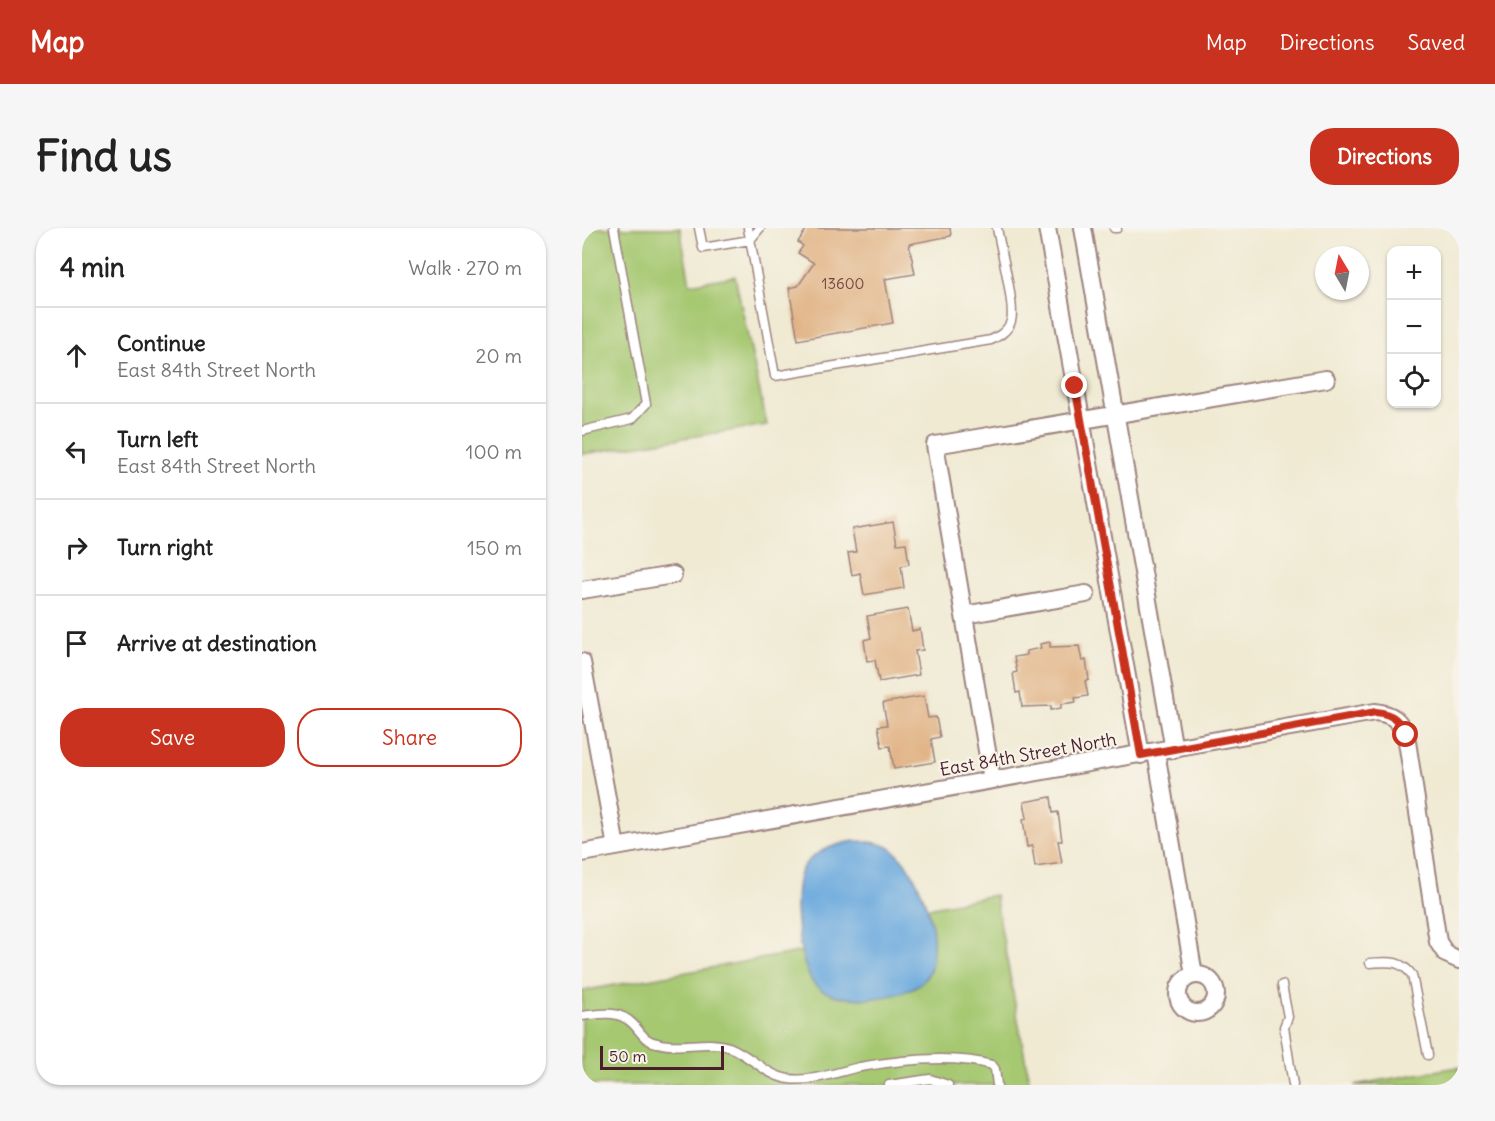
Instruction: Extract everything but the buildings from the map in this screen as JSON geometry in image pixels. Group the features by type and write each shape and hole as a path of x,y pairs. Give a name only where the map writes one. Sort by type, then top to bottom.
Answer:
{"street":[{"path":"1047,228 1083,421 1194,975"},
{"path":"1083,228 1174,750"},
{"path":"992,780 934,445 1326,379"},
{"path":"582,590 673,575"},
{"path":"964,615 1086,594"},
{"path":"582,663 616,847"},
{"name":"East 84th Street North","path":"582,853 1174,750 1376,712 1388,714 1400,721 1406,735 1438,942 1446,954 1459,960"}],"lane":[{"path":"582,431 632,419 646,404 614,228"},
{"path":"699,228 703,248 750,240 759,228"},
{"path":"748,228 775,376 991,340 1000,336 1008,327 1012,312 997,228"},
{"path":"1370,963 1394,961 1404,964 1412,975 1428,1055"},
{"path":"1282,985 1288,1017 1284,1027 1293,1085"},
{"path":"582,1016 613,1013 622,1016 642,1037 659,1044 722,1045 779,1077 790,1079 807,1080 861,1067 938,1060 992,1065 995,1069 997,1085"},
{"path":"889,1085 930,1079 948,1085"}],"green space":[{"path":"582,228 680,228 690,284 735,276 767,425 582,454"},
{"path":"995,895 1030,1085 582,1085 582,991 799,952 933,907"},
{"path":"1459,1067 1459,1085 1354,1085"}],"water":[{"path":"855,841 880,844 894,851 917,883 928,911 933,938 930,969 924,980 902,993 871,998 839,996 816,986 804,963 796,909 799,877 803,867 826,849"}],"route":[{"path":"1075,386 1141,755 1376,712 1388,714 1400,721 1406,735"}]}
